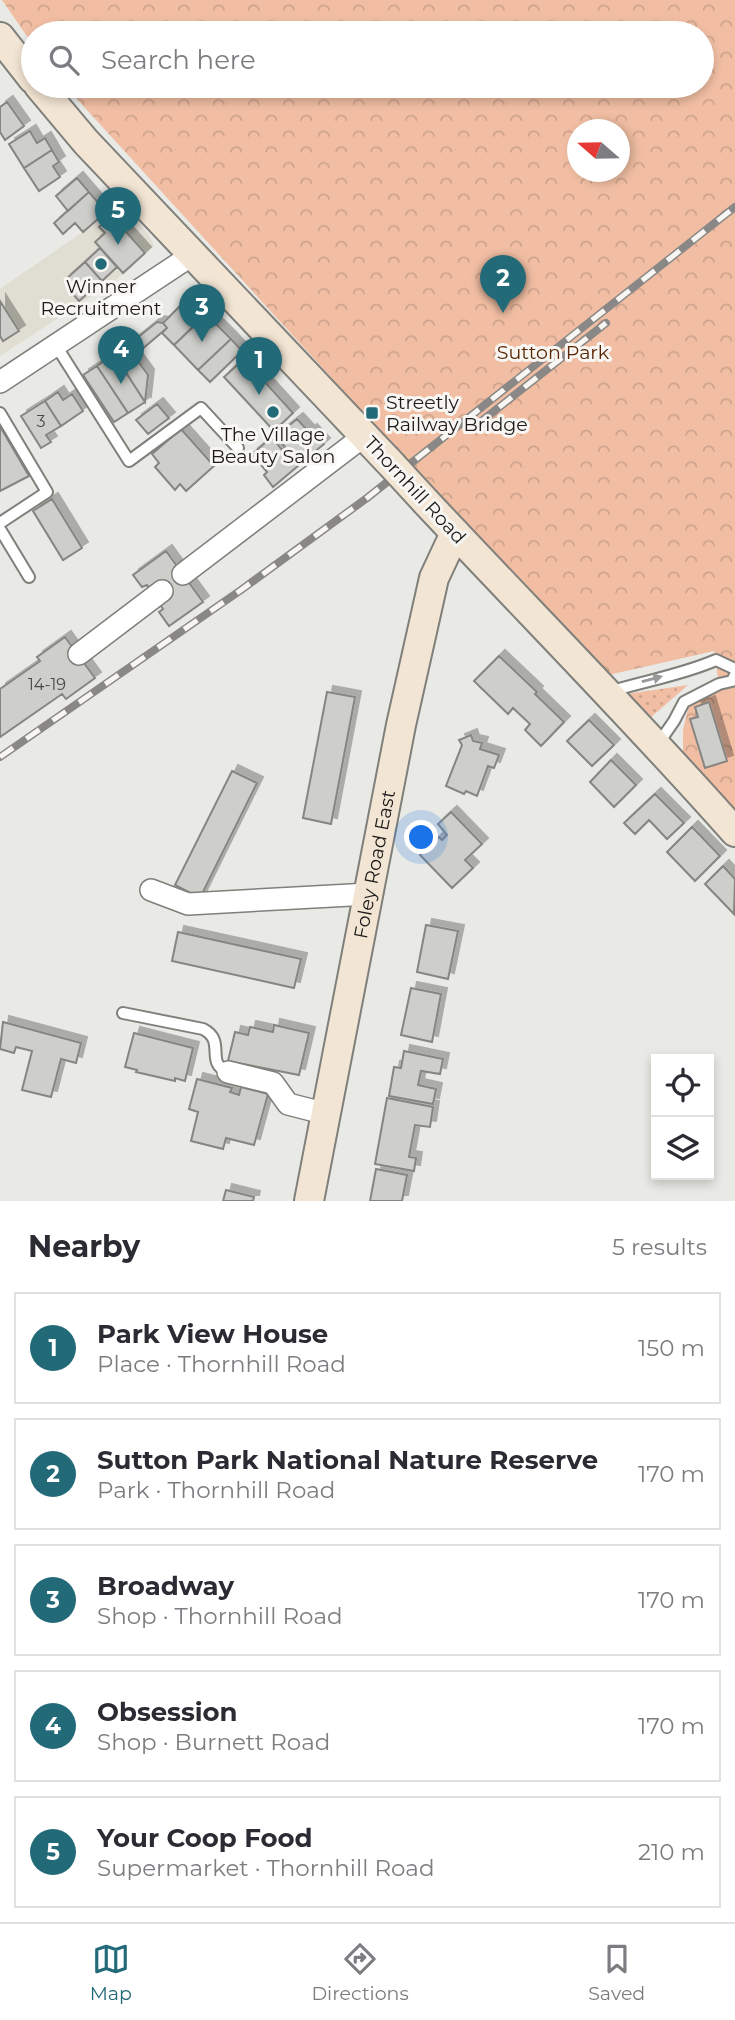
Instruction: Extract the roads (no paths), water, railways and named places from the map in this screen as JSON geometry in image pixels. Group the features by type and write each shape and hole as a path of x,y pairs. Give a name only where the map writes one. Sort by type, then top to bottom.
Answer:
{"main road":[{"path":"0,37 21,64"},
{"name":"Thornhill Road","path":"49,98 86,142 192,255 657,744 735,832"},
{"name":"Foley Road East","path":"309,1201 401,725 434,578 455,533"}],"street":[{"path":"0,382 192,255"},
{"path":"183,574 364,436"},
{"path":"79,654 162,591"},
{"path":"151,890 188,904 369,894"},
{"path":"228,1072 273,1083 288,1104 327,1114"}],"lane":[{"path":"55,344 129,461 201,408 238,448"},
{"path":"0,413 47,492 0,523"},
{"path":"0,529 29,577"},
{"path":"607,693 698,668 716,660 735,669"},
{"path":"698,668 704,690"},
{"path":"657,744 684,702 704,690 732,681 735,675"},
{"path":"123,1013 203,1029 210,1033 215,1044 216,1065 228,1072"}],"railway":[{"path":"0,757 241,590 367,498 735,207"},
{"path":"474,427 606,323"}],"place":[{"name":"Your Coop Food","path":"118,245"},
{"name":"Winner Recruitment","path":"101,264"},
{"name":"Sutton Park National Nature Reserve","path":"503,313"},
{"name":"Broadway","path":"202,342"},
{"name":"Obsession","path":"121,384"},
{"name":"Park View House","path":"259,395"},
{"name":"The Village Beauty Salon","path":"273,412"},
{"name":"Streetly Railway Bridge","path":"372,413"}],"park label":[{"name":"Sutton Park","path":"553,352"}]}
